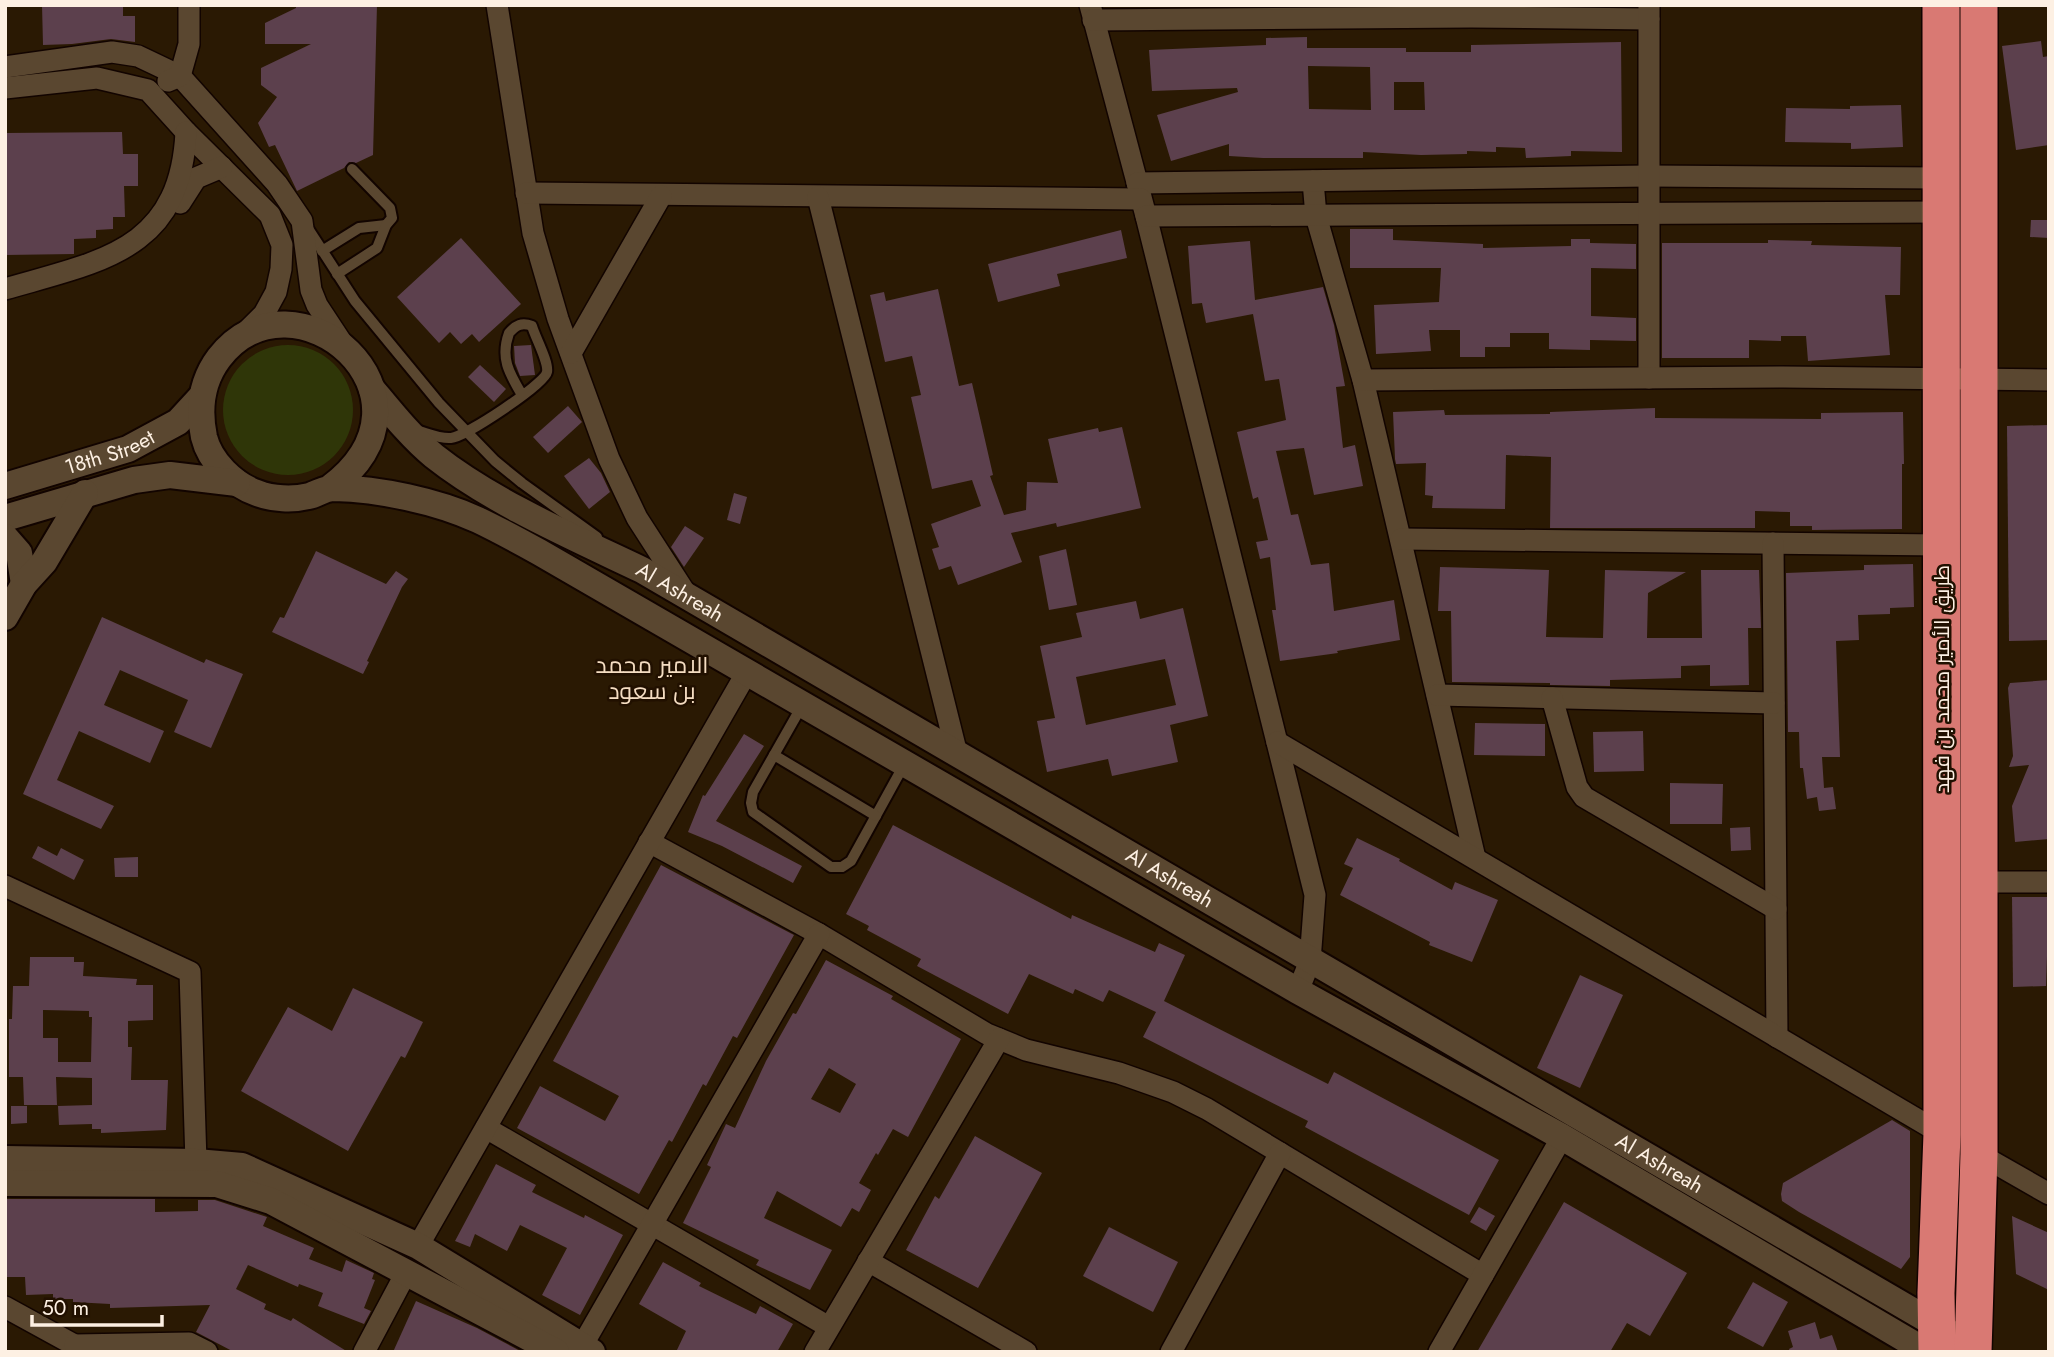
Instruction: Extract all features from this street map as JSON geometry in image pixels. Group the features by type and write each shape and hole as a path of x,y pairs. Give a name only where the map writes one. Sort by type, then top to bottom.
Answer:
{"highway":[{"name":"طريق الأمير محمد بن فهد","path":"1933,1343 1942,1134 1941,5"},
{"name":"طريق الأمير محمد بن فهد","path":"1976,1350 1983,8"}],"street":[{"path":"180,76 189,44 189,5"},
{"path":"497,5 533,233 570,353 609,459 637,518 688,597"},
{"path":"1298,991 1310,961 1315,895 1141,200 1091,13 1649,12 1649,378"},
{"path":"5,67 112,52 138,56 180,76 277,184 302,220 311,290 317,305 363,368 372,389 375,406 373,432 366,450 348,475 330,488 307,497 280,499 257,494 237,483 217,464 205,442 200,419 201,397 213,366 264,314 276,292 282,245 270,215 186,132 148,90 97,78 5,88"},
{"path":"148,90 180,76"},
{"path":"5,289 97,262 124,249 142,235 167,209 175,192 185,162 186,132"},
{"path":"5,298 81,275 142,245 177,206 196,178 222,167"},
{"path":"1141,200 1313,181 1648,176 1941,195"},
{"path":"1313,181 1316,216 1363,380 1475,859"},
{"path":"526,193 1141,200 1316,216 1648,213 1941,195"},
{"path":"570,353 661,196"},
{"path":"818,197 957,754"},
{"path":"239,340 260,329 294,325 322,332 344,345"},
{"path":"1363,380 1783,377 2049,380"},
{"name":"Al Ashreah","path":"372,389 403,426 435,456 483,488 551,526 642,570 1310,961 1933,1343 1976,1350"},
{"name":"18th Street","path":"5,486 128,449 178,422 201,397"},
{"path":"5,518 134,480 170,475 237,483"},
{"path":"330,488 369,491 416,500 475,519 539,552 1298,991 1933,1343"},
{"path":"5,617 24,584 44,562 85,493"},
{"path":"5,537 19,553 24,584"},
{"path":"1401,539 1942,545"},
{"path":"1773,543 1777,1037"},
{"path":"418,1246 747,672"},
{"path":"1437,695 1774,704"},
{"path":"1552,698 1577,787 1584,797 1776,909"},
{"path":"1277,741 1942,1134"},
{"path":"649,842 819,934 999,1039 1026,1050 1119,1073 1173,1092 1207,1109 1483,1275"},
{"path":"1979,882 2049,882"},
{"path":"5,886 190,972 195,1162"},
{"path":"5,1159 195,1162 242,1166 418,1246 587,1349 651,1224 819,934"},
{"path":"815,1352 999,1039"},
{"path":"486,1128 829,1327"},
{"path":"1439,1352 1562,1137"},
{"path":"1171,1352 1280,1153"},
{"path":"1979,1154 2049,1194"},
{"path":"5,1183 217,1184 271,1200 556,1352"},
{"path":"868,1261 1026,1352"},
{"path":"364,1352 407,1271"},
{"path":"5,1307 81,1349 189,1343 207,1352"}],"lane":[{"path":"337,274 377,248 391,218 390,208 352,169"},
{"path":"302,220 355,301 439,403 495,461 522,484 642,570"},
{"path":"322,251 359,228 386,225"},
{"path":"403,426 452,438 467,432 522,395 544,379 547,368 532,326 526,324 520,324 509,332 504,356 508,372 522,395"},
{"path":"803,704 753,792 751,803 753,812 831,867 842,867 851,861 905,763"},
{"path":"774,755 876,816"}],"green space":[{"path":"288,345 313,350 334,364 348,385 353,410 348,435 334,456 313,470 288,475 263,470 242,456 228,435 223,410 228,385 242,364 263,350"}],"building":[{"path":"42,5 123,5 123,16 135,16 135,42 111,39 43,45"},
{"path":"296,5 377,5 373,155 356,163 349,162 344,168 297,191 275,145 269,147 258,123 277,97 261,85 261,68 311,44 265,44 265,23 296,8"},
{"path":"1307,37 1307,48 1406,48 1406,52 1471,52 1471,45 1621,42 1622,152 1571,151 1571,156 1526,158 1525,148 1496,147 1496,152 1467,151 1467,154 1363,152 1363,158 1263,158 1229,156 1229,144 1171,161 1157,115 1238,92 1237,88 1152,91 1149,50 1266,45 1266,38","holes":["1308,66 1370,67 1371,110 1309,109","1394,82 1424,82 1425,110 1394,110"]},
{"path":"2041,41 2043,57 2049,56 2049,145 2016,150 2002,46"},
{"path":"1901,105 1903,147 1851,149 1851,143 1785,142 1786,108 1850,109 1850,106"},
{"path":"122,132 123,154 138,154 138,186 124,186 125,217 113,217 113,229 96,230 96,238 74,239 74,254 5,255 5,133"},
{"path":"2031,220 2049,220 2049,238 2030,237"},
{"path":"1350,229 1393,229 1393,240 1483,244 1483,248 1571,246 1571,239 1590,239 1590,243 1636,244 1636,269 1591,268 1591,316 1636,318 1636,341 1590,340 1590,350 1549,349 1549,333 1510,333 1510,347 1485,347 1485,357 1460,357 1460,330 1429,330 1431,351 1376,354 1374,305 1439,302 1441,268 1350,268"},
{"path":"1121,230 1127,258 1057,274 1060,286 998,302 988,264"},
{"path":"461,238 521,304 479,342 472,334 461,344 450,332 439,343 397,297"},
{"path":"1768,240 1812,241 1811,245 1901,247 1900,295 1885,295 1890,355 1808,361 1806,336 1781,336 1781,341 1749,340 1749,358 1662,358 1662,243 1768,243"},
{"path":"1250,241 1255,300 1323,287 1334,325 1345,386 1336,387 1343,448 1355,445 1363,486 1314,495 1304,448 1276,451 1291,515 1298,514 1311,565 1329,563 1334,611 1394,600 1400,640 1337,651 1338,653 1280,661 1272,610 1276,610 1270,557 1260,559 1256,542 1268,540 1258,497 1253,499 1237,432 1286,420 1279,379 1265,381 1253,314 1206,323 1202,303 1192,304 1188,246"},
{"path":"938,289 959,386 972,383 993,475 990,476 1004,515 1026,510 1027,482 1058,483 1048,439 1098,428 1099,432 1122,427 1141,508 1057,527 1056,523 1011,533 1022,562 958,585 951,566 939,570 932,549 939,547 931,524 981,506 972,480 932,489 911,397 921,395 912,356 885,362 870,295 884,292 886,301"},
{"path":"531,345 535,375 520,376 515,363 514,346"},
{"path":"480,365 506,389 494,402 468,377"},
{"path":"568,406 582,422 548,453 533,437"},
{"path":"1655,408 1655,418 1821,419 1821,413 1903,412 1902,529 1812,530 1812,526 1790,526 1790,512 1755,511 1755,528 1550,528 1551,457 1506,455 1505,509 1432,508 1433,496 1425,495 1426,463 1396,464 1393,412 1444,410 1445,415 1550,414"},
{"path":"2049,425 2049,640 2009,641 2007,426"},
{"path":"589,458 601,473 610,492 589,509 564,476"},
{"path":"734,493 747,497 740,524 727,520"},
{"path":"685,526 704,538 684,567 671,547"},
{"path":"1066,549 1077,605 1049,610 1039,556"},
{"path":"316,551 386,584 396,571 408,579 363,674 272,632 280,617 284,618"},
{"path":"1913,564 1914,607 1890,608 1890,614 1858,615 1859,640 1836,641 1840,757 1822,757 1824,788 1833,787 1836,809 1819,811 1817,797 1807,799 1803,768 1800,768 1799,732 1788,732 1786,573 1864,570 1864,565"},
{"path":"1440,567 1549,570 1546,637 1603,638 1605,570 1686,572 1648,593 1647,638 1702,638 1701,570 1759,570 1761,628 1748,628 1749,685 1710,686 1710,665 1681,666 1681,678 1610,680 1610,686 1452,682 1451,611 1438,611"},
{"path":"1136,601 1140,619 1183,608 1208,716 1170,725 1178,762 1112,776 1108,759 1047,772 1037,721 1055,718 1040,646 1082,637 1076,613","holes":["1165,659 1176,705 1086,725 1076,677"]},
{"path":"102,617 204,663 206,659 243,674 211,748 174,732 188,700 120,670 104,705 164,731 150,763 79,731 57,780 114,806 101,829 23,794"},
{"path":"2049,680 2049,839 2015,842 2012,806 2029,765 2009,767 2013,756 2008,688 2010,683"},
{"path":"1475,723 1545,724 1545,756 1474,755"},
{"path":"1643,731 1644,771 1594,772 1593,732"},
{"path":"744,734 764,746 716,821 802,866 793,883 722,846 688,832 703,795 705,796"},
{"path":"1670,783 1723,784 1722,824 1670,824"},
{"path":"893,825 1071,919 1072,915 1155,952 1159,943 1185,955 1164,1001 1328,1084 1334,1072 1499,1160 1469,1215 1305,1127 1308,1121 1143,1037 1156,1012 1109,990 1103,1002 1075,989 1073,994 1029,974 1008,1014 917,966 921,959 867,930 869,926 846,914"},
{"path":"1750,827 1751,850 1731,851 1730,828"},
{"path":"1357,838 1400,859 1399,861 1452,890 1455,882 1498,900 1472,962 1429,945 1430,942 1340,895 1353,868 1344,864"},
{"path":"38,846 57,856 61,848 84,860 74,880 32,858"},
{"path":"138,857 138,877 115,877 114,858"},
{"path":"661,865 794,935 737,1038 733,1036 706,1086 703,1084 672,1142 669,1140 639,1194 517,1128 540,1086 605,1121 619,1096 553,1061"},
{"path":"2012,897 2049,897 2046,986 2013,987"},
{"path":"30,957 74,957 74,962 84,962 83,976 137,979 136,985 153,985 153,1020 128,1021 128,1047 132,1047 131,1080 168,1080 166,1130 101,1133 101,1129 92,1129 92,1124 59,1125 58,1106 92,1105 92,1078 56,1077 57,1105 24,1105 23,1077 9,1077 9,1019 12,1019 13,986 29,986","holes":["43,1010 89,1011 89,1017 92,1017 91,1062 58,1062 58,1038 43,1038"]},
{"path":"826,960 893,996 891,999 961,1039 908,1137 893,1129 878,1155 876,1153 859,1183 871,1190 859,1212 852,1208 841,1227 777,1191 764,1218 832,1250 810,1290 756,1265 759,1260 683,1223 711,1167 707,1165 726,1124 735,1128 766,1061 793,1013 796,1014","holes":["829,1068 856,1084 840,1113 811,1099"]},
{"path":"1580,975 1623,995 1580,1088 1537,1068"},
{"path":"353,988 423,1022 405,1058 401,1056 348,1151 241,1091 288,1007 332,1031"},
{"path":"11,1106 27,1106 27,1123 11,1124"},
{"path":"1892,1120 1910,1131 1910,1257 1901,1269 1799,1212 1782,1201 1781,1194 1783,1183"},
{"path":"975,1136 1042,1173 978,1288 906,1250 935,1196 939,1199"},
{"path":"496,1164 536,1185 532,1192 623,1235 580,1315 542,1295 567,1248 520,1225 507,1251 475,1234 470,1247 455,1241"},
{"path":"5,1199 155,1199 155,1212 198,1211 198,1200 215,1200 267,1217 263,1226 314,1248 309,1259 342,1272 346,1260 374,1273 372,1279 375,1280 364,1308 371,1311 364,1324 318,1306 323,1293 299,1284 298,1287 248,1265 236,1289 266,1304 264,1309 291,1321 293,1318 348,1352 234,1352 196,1332 210,1305 110,1308 110,1304 53,1299 53,1294 26,1295 25,1277 5,1277"},
{"path":"1564,1202 1687,1273 1650,1336 1627,1323 1610,1352 1477,1352"},
{"path":"1479,1207 1495,1216 1486,1231 1470,1222"},
{"path":"2012,1216 2049,1233 2049,1290 2016,1274"},
{"path":"1109,1227 1178,1262 1153,1312 1083,1276"},
{"path":"663,1262 701,1283 699,1286 756,1314 760,1306 793,1324 777,1352 676,1352 686,1331 639,1304"},
{"path":"1753,1282 1788,1302 1763,1347 1727,1328"},
{"path":"416,1301 477,1328 522,1352 393,1352"},
{"path":"1815,1322 1820,1339 1832,1335 1838,1352 1790,1352 1789,1349 1793,1347 1788,1331"}],"district":[{"name":"الامير محمد بن سعود","path":"652,678"}]}
